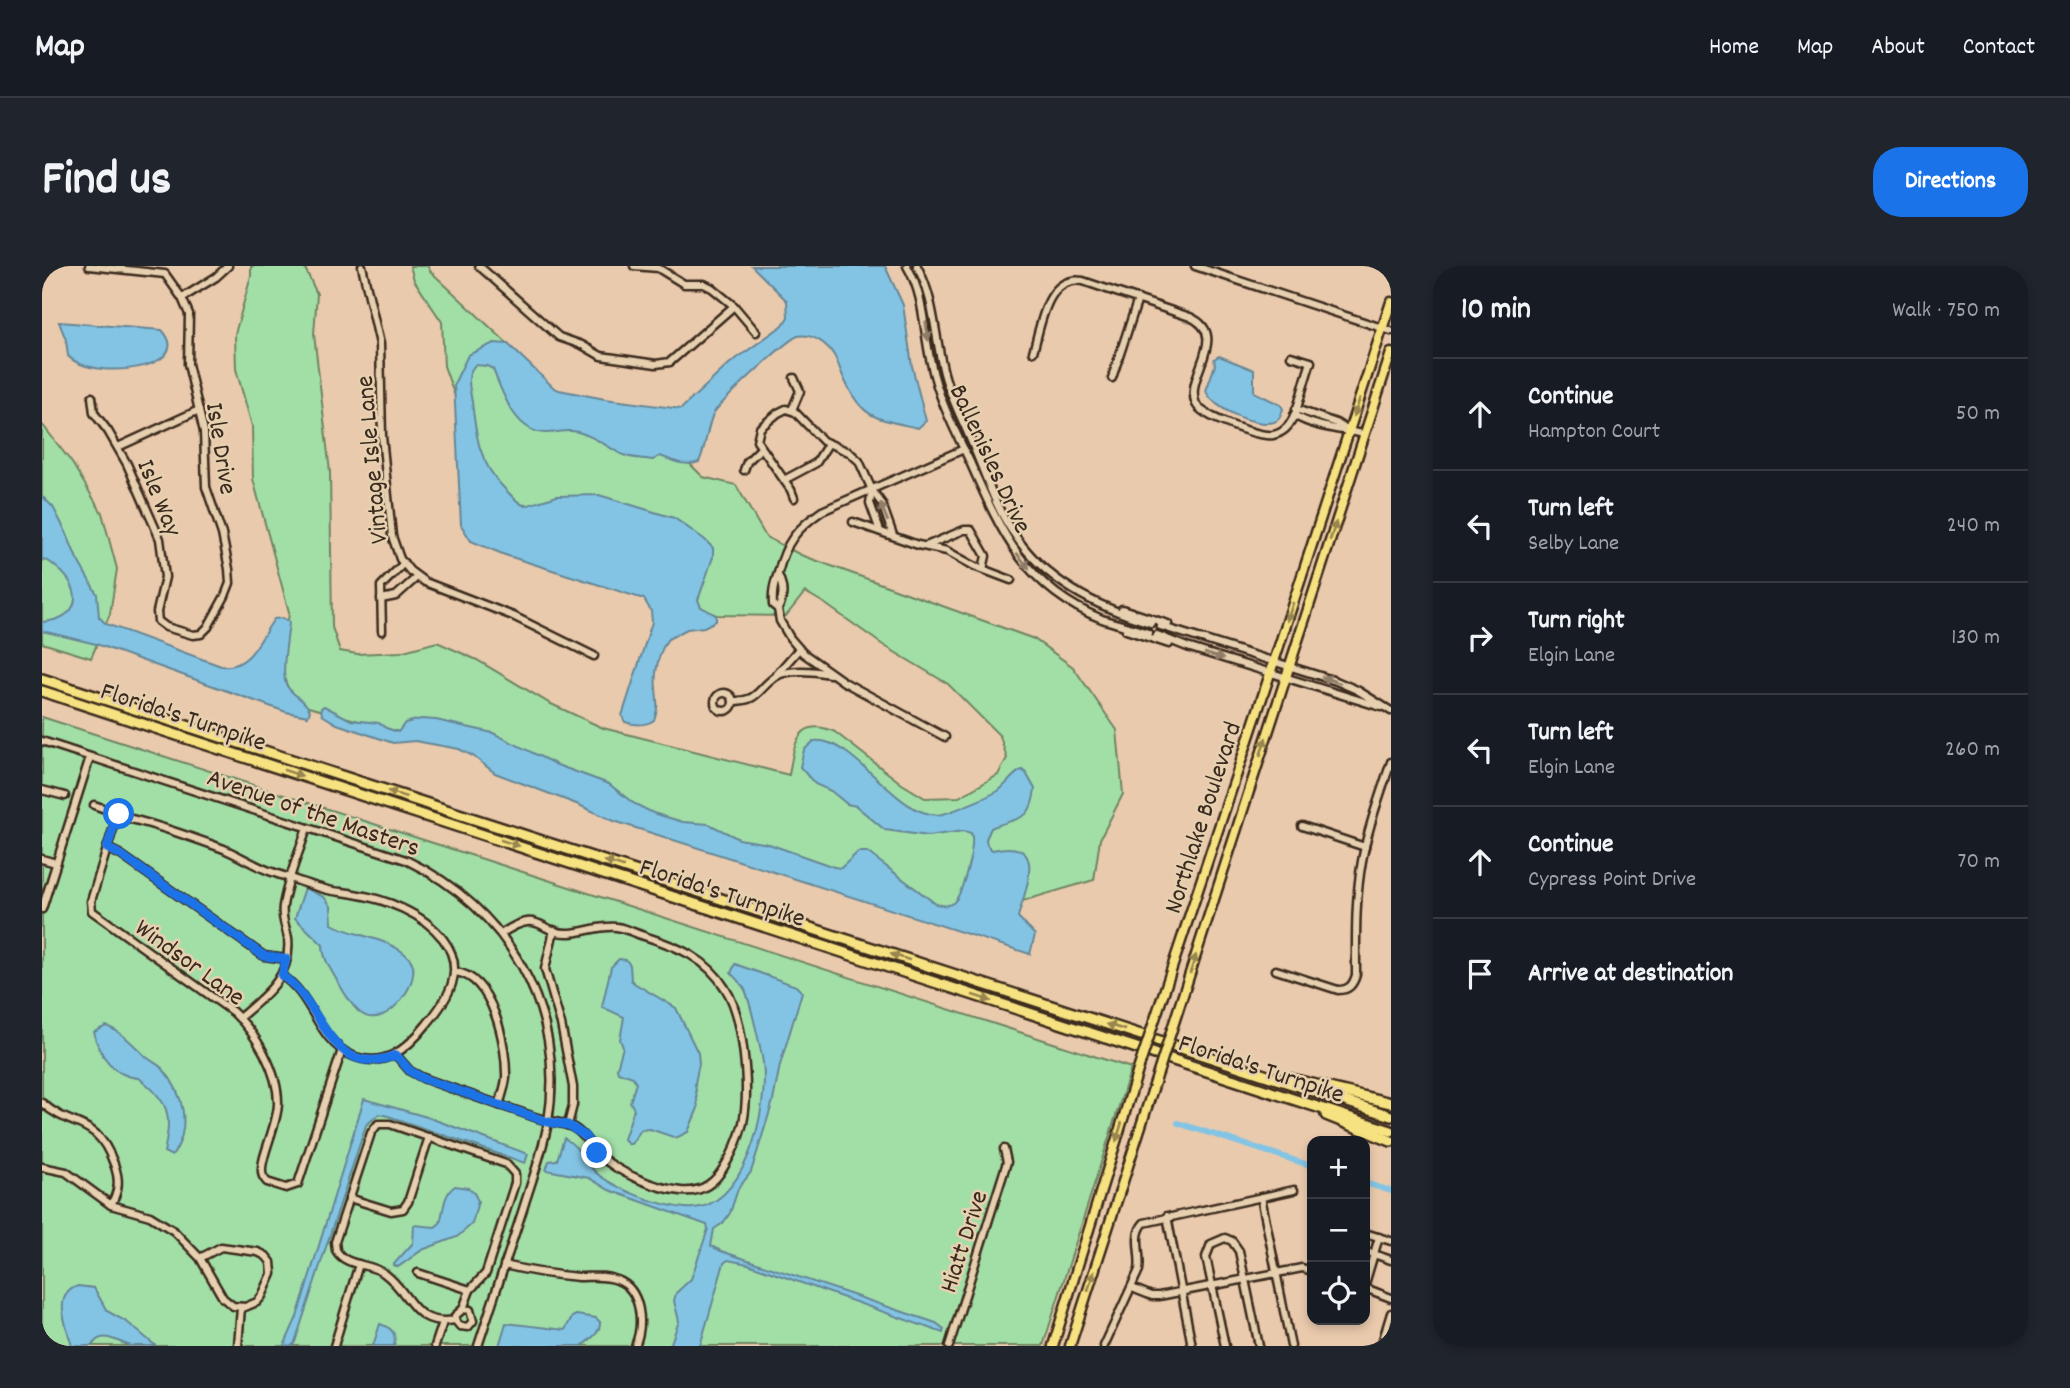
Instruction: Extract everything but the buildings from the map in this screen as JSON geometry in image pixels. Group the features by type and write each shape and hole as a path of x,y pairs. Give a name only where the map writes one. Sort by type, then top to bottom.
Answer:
{"highway":[{"name":"Florida's Turnpike","path":"42,679 1391,1116"},
{"name":"Florida's Turnpike","path":"42,691 1391,1131"},
{"path":"1237,1066 1391,1103"},
{"path":"1256,1087 1391,1141"}],"main road":[{"name":"Northlake Boulevard","path":"1053,1346 1154,1021 1349,431 1387,330 1391,302"},
{"name":"Northlake Boulevard","path":"1070,1346 1391,353"}],"street":[{"path":"89,266 161,272 169,276 182,298 216,277 228,266"},
{"name":"Vintage Isle Lane","path":"362,266 380,344 382,436 392,536 404,563 417,577 433,586 513,616 594,656"},
{"path":"479,266 559,337 582,345 601,356 656,364 670,362 734,306"},
{"path":"634,266 658,268 684,284 708,286 734,306 757,332"},
{"name":"Ballenisles Drive","path":"907,266 921,299 930,362 938,387 996,521 1010,546 1030,570 1058,594 1102,618 1148,633"},
{"name":"Ballenisles Drive","path":"917,266 932,303 943,371 998,506 1012,532 1031,556 1071,590 1151,623"},
{"path":"1195,266 1387,330"},
{"path":"1033,352 1052,295 1064,282 1083,281 1194,318 1205,330 1207,347 1193,394 1197,407 1204,414 1269,435 1285,429 1295,412 1311,362 1292,356"},
{"name":"Isle Drive","path":"159,621 166,628 192,635 201,634 208,627 229,583 222,534 206,488 205,432 188,364 189,314 182,298"},
{"path":"1112,378 1138,299"},
{"path":"792,410 800,391 794,378"},
{"name":"Isle Way","path":"92,397 94,413 118,447 163,548 165,577 157,612 159,621"},
{"path":"118,447 199,410"},
{"path":"794,498 756,436 760,428 781,411 792,410 828,444 856,457 882,504 893,535"},
{"path":"1295,412 1302,420 1336,430 1364,434"},
{"path":"785,480 816,463 828,444"},
{"path":"744,470 747,462 761,448"},
{"path":"778,609 772,605 772,590 789,542 803,524 822,511 964,449"},
{"path":"872,490 870,503 880,531"},
{"path":"853,522 925,547 947,551 1011,580"},
{"path":"925,547 964,530 971,530 986,556 983,569"},
{"path":"382,631 381,586 404,563"},
{"path":"778,574 782,585 782,599 778,609 784,630 799,649 835,676 945,737"},
{"path":"381,599 396,596 417,577"},
{"path":"1103,605 1152,618 1191,634"},
{"path":"1102,618 1133,633 1271,672 1391,711"},
{"path":"1131,628 1134,618"},
{"path":"1160,626 1290,665 1357,690 1383,708"},
{"path":"1186,647 1191,634"},
{"path":"1157,635 1186,647"},
{"path":"733,701 753,699 799,649"},
{"path":"777,674 814,671 835,676"},
{"name":"Avenue of the Masters","path":"42,741 389,853 422,868 469,900 501,934 528,977 546,1031 551,1068 548,1122 478,1346"},
{"path":"42,909 90,757"},
{"path":"1276,970 1338,989 1347,989 1353,983 1356,975 1359,884 1365,847 1391,762"},
{"path":"42,790 65,796"},
{"path":"94,806 225,850 266,870 326,890 369,897 412,915 444,940 452,955 455,972 452,989 444,1004 412,1043 396,1055 383,1059 366,1059 342,1050 331,1039 297,988 282,976"},
{"path":"122,817 114,826 107,848 121,855 264,956 286,959"},
{"path":"1302,826 1365,847"},
{"path":"239,1018 272,989 282,976 288,939 282,908 307,828"},
{"name":"Windsor Lane","path":"107,848 91,907 95,915 239,1018 275,1077 278,1094 277,1116 262,1172 271,1184 286,1188 298,1184 342,1050"},
{"path":"42,859 56,863"},
{"path":"396,1055 402,1065 414,1074 548,1122 568,1125 585,1136 600,1156 626,1172 670,1188 694,1190 717,1179 741,1132 746,1098 740,1027 734,1006 724,987 703,964 677,946 619,928 597,927 568,933 529,921 518,923 501,934"},
{"path":"554,930 545,969 561,1024 573,1087 573,1105 568,1125"},
{"path":"455,972 467,974 477,981 495,1016 506,1076 499,1105"},
{"path":"42,1103 55,1113 92,1129 104,1141 119,1180 111,1205"},
{"path":"386,1123 429,1137 506,1164 515,1174 515,1183 487,1269 470,1290 463,1309 455,1316 455,1320 430,1320 419,1313 385,1274 342,1258 335,1246 370,1133 375,1126 386,1123"},
{"path":"349,1198 391,1211 403,1209 408,1202 429,1137"},
{"name":"Hiatt Drive","path":"949,1346 1007,1162 1003,1149"},
{"path":"42,1167 66,1172 111,1205 146,1214 162,1223 182,1238 200,1258 223,1298 230,1304 241,1307 253,1304 264,1292 272,1270 271,1262 266,1256 226,1247 212,1250 200,1258"},
{"path":"1104,1346 1140,1265 1137,1237 1139,1228 1149,1220 1294,1191"},
{"path":"1261,1197 1291,1346"},
{"path":"1167,1216 1192,1346"},
{"path":"1370,1234 1391,1241"},
{"path":"1370,1268 1379,1237"},
{"path":"1225,1346 1207,1254 1211,1244 1221,1239 1232,1241 1237,1246 1259,1346"},
{"path":"1370,1253 1391,1260"},
{"path":"334,1346 359,1264"},
{"path":"504,1265 544,1273 610,1278 623,1283 634,1294 639,1308 639,1333 635,1346"},
{"path":"1132,1287 1155,1297 1302,1268 1307,1270"},
{"path":"418,1273 470,1290"},
{"path":"1370,1288 1391,1298"},
{"path":"238,1346 241,1307"},
{"path":"463,1309 470,1310 473,1321"},
{"path":"1381,1346 1391,1314"},
{"path":"455,1320 465,1327 473,1321"},
{"path":"473,1321 485,1325"},
{"path":"435,1346 443,1322"}],"green space":[{"path":"251,266 304,266 317,294 314,334 330,472 332,627 340,651 357,654 400,652 437,642 477,660 549,703 603,728 789,775 800,736 812,727 822,728 835,732 902,784 925,798 959,797 998,775 1007,758 1000,736 948,684 883,645 805,592 786,616 716,615 695,609 601,504 512,505 482,471 444,366 442,322 414,280 410,266 428,266 430,271 508,344 516,402 559,424 681,455 703,477 736,485 766,537 801,555 1034,639 1073,667 1117,730 1123,794 1100,839 1094,880 968,917 616,803 499,740 399,732 301,705 288,688 282,674 289,612 253,479 252,426 236,369 235,334 251,276"},
{"path":"42,424 72,463 102,513 117,569 110,614 91,658 42,643"},
{"path":"42,717 1131,1068 1043,1346 42,1346"}],"water":[{"path":"752,266 885,266 903,305 912,366 926,421 918,428 890,422 871,414 849,389 830,349 818,340 804,336 798,336 781,348 715,411 699,462 689,464 660,456 653,460 629,457 578,432 535,431 525,426 511,409 493,369 475,365 470,373 469,387 475,426 484,459 496,479 519,502 525,506 557,496 599,495 674,518 713,548 713,557 698,600 701,607 716,615 716,621 704,627 687,629 668,639 662,649 657,669 657,708 654,720 644,724 625,722 622,716 652,622 651,611 644,599 505,555 471,541 461,525 454,384 468,355 494,343 508,344 559,390 681,409 729,364 783,325 788,317 787,301"},
{"path":"59,322 162,330 169,343 166,354 154,362 138,367 98,368 80,364 68,356 66,340"},
{"path":"1219,356 1254,370 1254,392 1281,405 1283,409 1278,420 1266,423 1246,419 1225,410 1210,397 1206,391 1215,365 1214,359"},
{"path":"42,496 53,507 97,594 99,617 106,624 221,666 231,666 247,658 274,619 283,618 289,622 285,681 308,707 308,716 286,712 96,644 42,631 42,622 55,620 71,609 75,594 65,576 50,562 42,559"},
{"path":"324,706 351,720 379,723 398,732 405,723 421,719 493,733 557,765 609,784 633,803 653,813 683,822 709,824 739,839 769,844 834,867 841,868 858,852 867,852 936,904 944,905 953,903 964,881 972,848 971,833 964,831 928,836 885,830 856,806 847,804 831,791 815,784 800,767 804,750 814,741 829,743 845,751 894,794 910,806 927,813 943,814 987,797 1022,770 1035,789 1030,808 1022,817 991,828 986,839 992,850 1010,848 1021,851 1027,858 1028,879 1018,917 1035,935 1030,954 614,821 495,773 459,749 415,741 393,743 337,724 322,715 321,708"},
{"path":"305,888 324,897 331,906 332,924 393,946 410,959 412,978 401,1000 392,1009 372,1017 362,1014 352,1004 328,965 323,945 295,918"},
{"path":"619,959 626,960 630,965 631,980 634,983 676,1008 698,1053 695,1083 698,1108 688,1132 676,1138 650,1129 641,1130 631,1144 624,1139 634,1109 630,1102 636,1083 633,1077 618,1072 617,1068 623,1047 620,1040 624,1017 602,1007 611,967"},
{"path":"735,964 796,986 802,992 751,1172 738,1189 730,1213 723,1223 714,1229 711,1246 936,1323 944,1329 943,1333 748,1264 728,1260 724,1263 700,1346 670,1346 679,1321 674,1301 676,1293 691,1279 707,1225 609,1190 589,1178 546,1170 549,1161 557,1160 564,1138 575,1146 600,1176 641,1197 685,1208 706,1206 723,1194 738,1177 749,1155 757,1130 764,1082 762,1056 747,996 744,988 731,973"},
{"path":"106,1026 122,1035 161,1067 176,1089 183,1111 183,1123 182,1134 172,1156 164,1152 168,1119 163,1102 139,1078 122,1074 115,1069 99,1049 94,1032"},
{"path":"364,1099 427,1117 528,1154 525,1163 379,1114 366,1125 295,1342 292,1346 284,1346 297,1317"},
{"path":"455,1186 468,1188 478,1201 472,1224 457,1237 422,1250 398,1267 393,1265 413,1243 414,1225 435,1227 440,1223 446,1198"},
{"path":"78,1286 94,1288 107,1311 127,1322 156,1346 132,1346 111,1338 101,1338 92,1346 72,1346 63,1304 70,1290"},
{"path":"576,1315 596,1318 600,1322 597,1333 582,1346 499,1346 506,1323 565,1330"},
{"path":"380,1324 393,1332 394,1346 373,1346"}],"waterway":[{"path":"1178,1123 1307,1164"},
{"path":"1370,1185 1391,1191"}],"route":[{"path":"119,814 122,817 114,826 107,848 121,855 264,956 286,959 282,976 297,988 331,1039 342,1050 358,1058 374,1060 396,1055 402,1065 422,1078 548,1122 568,1125 585,1136 597,1153"}]}
